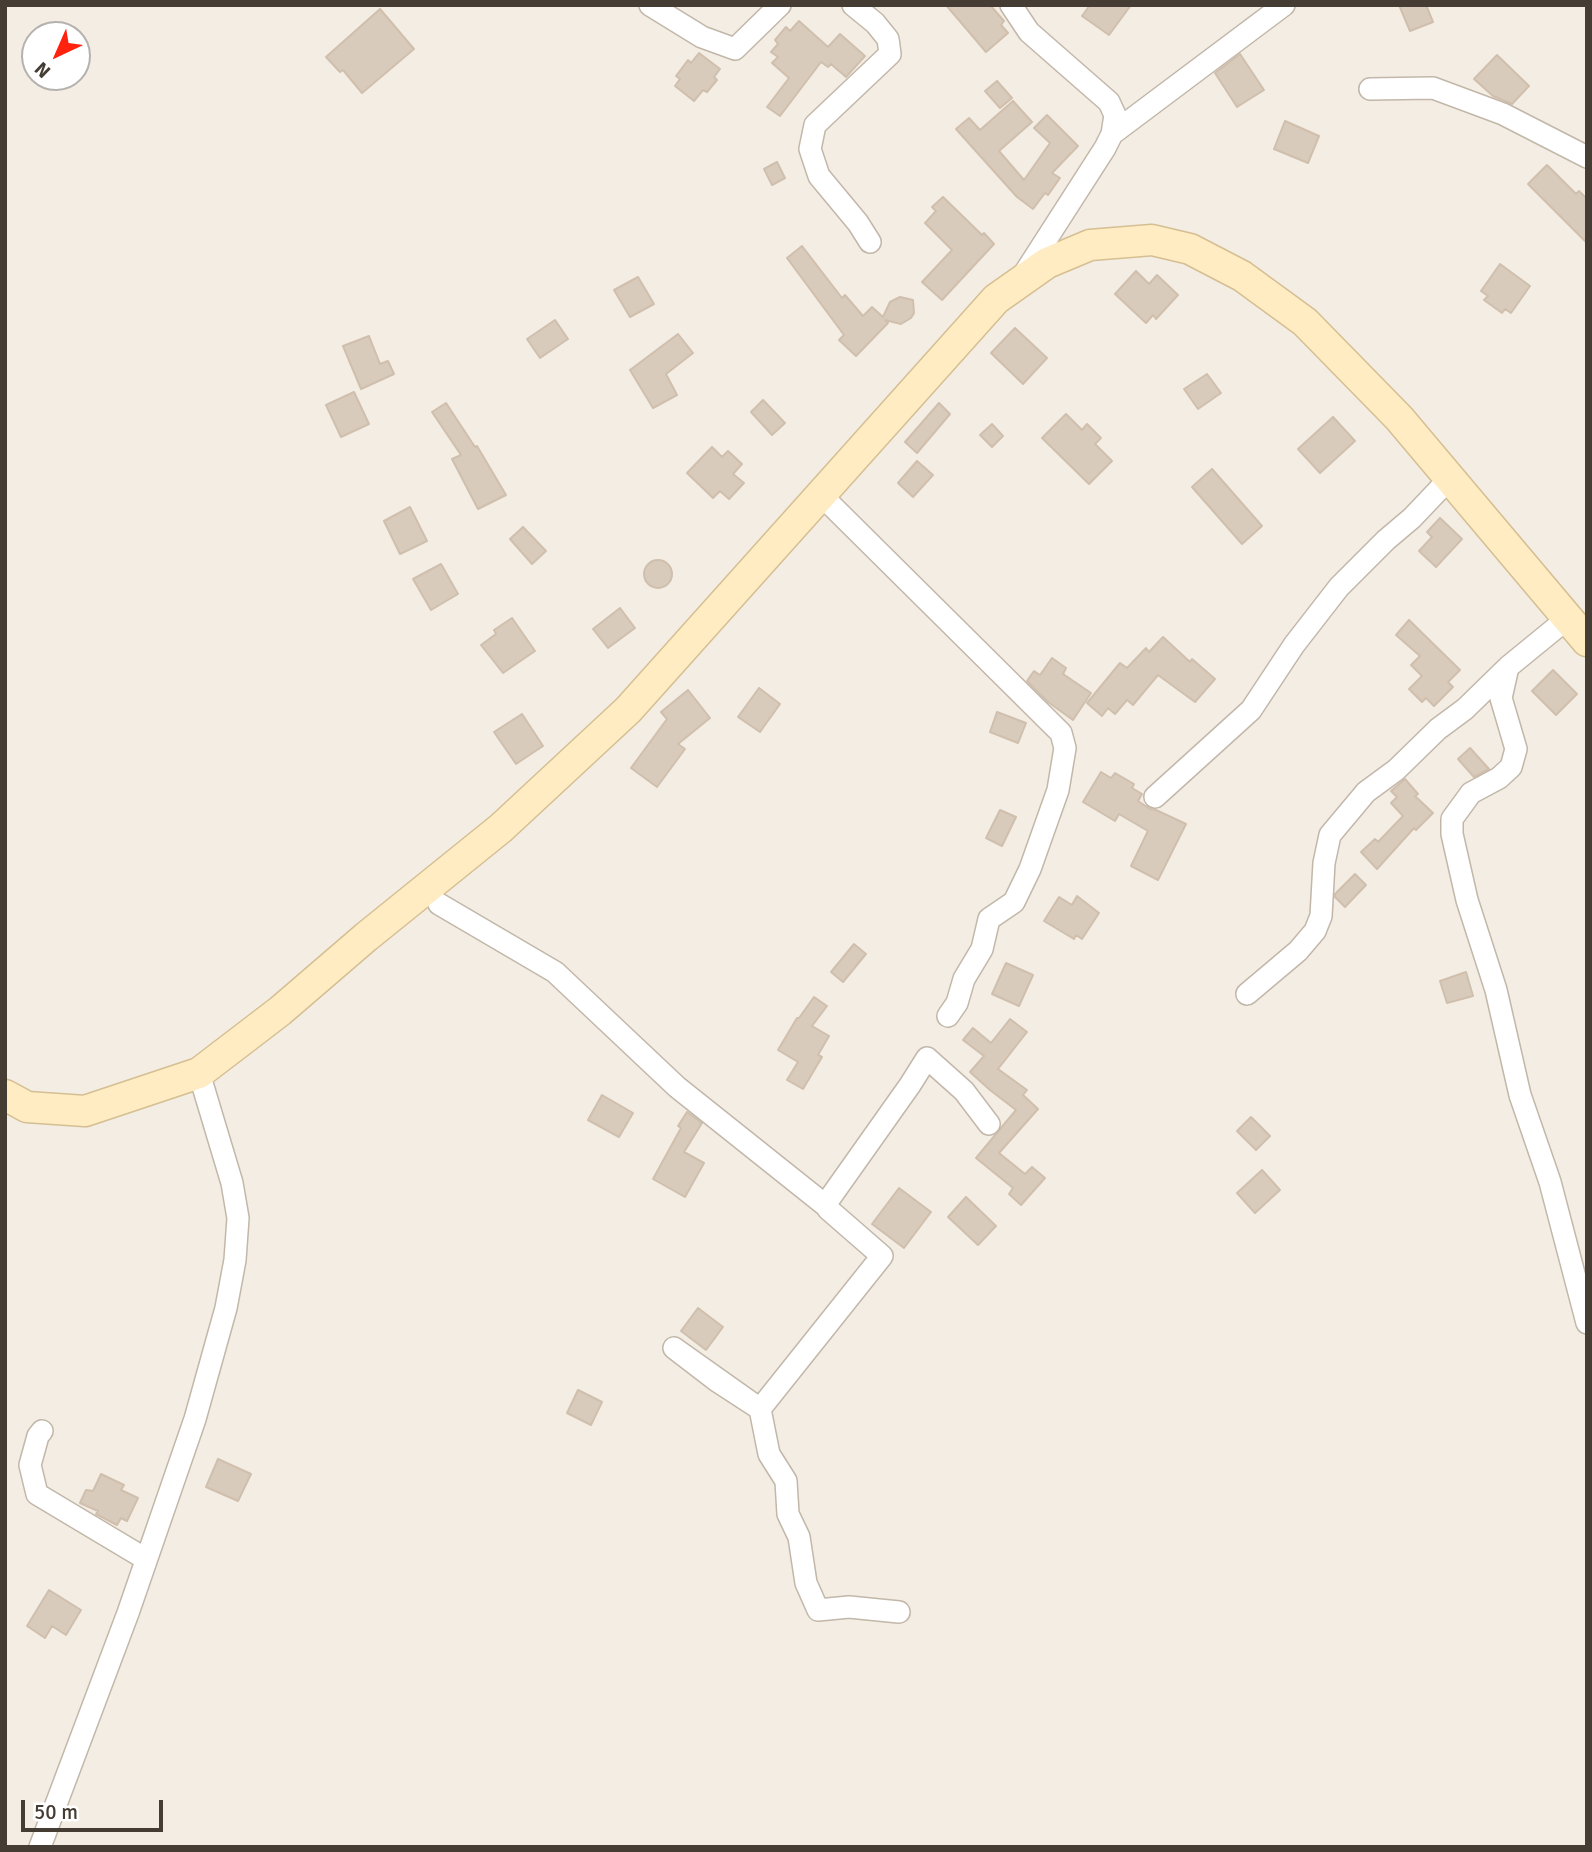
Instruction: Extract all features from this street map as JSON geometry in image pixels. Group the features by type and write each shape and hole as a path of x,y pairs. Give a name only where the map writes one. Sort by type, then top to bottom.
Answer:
{"street":[{"path":"650,5 702,37 735,49 779,5"},
{"path":"853,5 875,23 888,39 890,54 815,125 810,149 819,176 858,223 870,242"},
{"path":"1010,5 1029,32 1109,102 1115,116 1112,134"},
{"path":"1017,285 1112,134 1284,5"},
{"path":"1370,89 1433,88 1503,114 1587,157"},
{"path":"5,1095 27,1107 85,1111 199,1073 280,1011 366,937 501,828 628,710 996,299 1047,263 1090,245 1152,240 1190,248 1242,276 1305,322 1399,418 1577,629 1508,667 1396,770 1366,792 1330,835 1324,863 1321,916 1315,931 1298,951 1247,994"},
{"path":"1154,797 1251,710 1294,645 1339,587 1450,478"},
{"path":"822,496 1061,733 1065,748 1058,790 1030,869 1014,902 989,919 982,948 964,979 957,1003 948,1016"},
{"path":"1508,667 1501,698 1516,749 1511,767 1499,779 1471,793 1452,819 1452,834 1467,900 1496,990 1520,1095 1550,1182 1587,1323"},
{"path":"439,904 555,972 677,1087 825,1205 927,1058 964,1091 989,1124"},
{"path":"40,1847 128,1614 182,1458 226,1308 235,1260 238,1219 232,1183 199,1073"},
{"path":"828,1209 882,1256 760,1409 769,1454 786,1481 788,1514 799,1537 806,1583 818,1610 849,1608 899,1612"},
{"path":"42,1430 30,1465 37,1494 139,1555"}],"building":[{"path":"946,5 990,5 1004,21 1001,25 1008,33 986,52"},
{"path":"1090,5 1131,5 1109,35 1082,16"},
{"path":"1399,5 1426,5 1433,22 1410,31"},
{"path":"380,9 414,49 362,93 343,70 340,72 326,57"},
{"path":"799,21 828,47 840,34 865,56 846,77 831,64 828,67 821,62 780,116 767,107 789,78 772,63 778,57 771,52 778,44 775,40 786,27 790,31"},
{"path":"699,53 720,69 714,77 717,80 707,92 703,90 694,101 675,86 680,79 676,76 688,60 691,63"},
{"path":"1240,54 1264,90 1237,107 1215,73"},
{"path":"1497,55 1529,86 1512,104 1493,96 1474,79"},
{"path":"997,81 1012,98 1000,108 985,91"},
{"path":"1013,101 1032,122 999,151 1024,180 1050,143 1034,128 1047,115 1078,146 1052,173 1060,178 1048,195 1045,193 1033,209 1017,197 956,129 969,118 980,130"},
{"path":"1285,121 1319,136 1308,163 1274,149"},
{"path":"777,162 785,178 772,185 764,169"},
{"path":"1547,165 1576,194 1579,191 1587,199 1587,243 1528,184"},
{"path":"943,197 994,244 942,300 922,282 952,250 925,223 936,211 932,207"},
{"path":"802,246 842,298 845,295 863,316 872,307 883,317 890,302 900,297 913,300 914,313 911,318 901,324 885,320 888,323 856,356 839,340 844,335 787,258"},
{"path":"1500,264 1530,286 1511,313 1505,309 1502,313 1484,300 1488,296 1481,291"},
{"path":"1136,271 1149,284 1157,275 1178,295 1156,319 1153,315 1146,323 1115,294"},
{"path":"638,277 654,304 630,317 614,290"},
{"path":"555,320 568,339 540,358 527,339"},
{"path":"1015,328 1047,358 1023,384 991,353"},
{"path":"678,334 693,353 666,374 677,395 653,408 630,370"},
{"path":"369,336 380,364 388,361 394,374 361,389 343,346"},
{"path":"1207,374 1221,393 1198,409 1184,389"},
{"path":"354,392 369,424 341,437 326,405"},
{"path":"763,400 785,423 772,435 751,412"},
{"path":"446,403 475,447 477,446 506,495 478,509 452,459 461,455 432,412"},
{"path":"939,403 950,414 917,453 905,442"},
{"path":"1066,414 1082,430 1087,424 1101,438 1095,444 1112,461 1089,484 1042,438"},
{"path":"1333,417 1355,441 1320,473 1298,449"},
{"path":"992,424 1003,436 992,447 980,435"},
{"path":"712,447 722,457 728,451 742,464 733,474 744,483 729,499 720,491 713,498 687,473"},
{"path":"917,461 933,475 913,497 898,483"},
{"path":"1212,469 1262,526 1242,544 1192,487"},
{"path":"410,507 427,541 400,554 384,521"},
{"path":"1440,518 1462,539 1436,567 1419,551 1432,537 1427,532"},
{"path":"523,527 546,551 532,564 510,539"},
{"path":"658,560 668,564 672,574 668,584 658,588 648,584 644,574 648,564"},
{"path":"441,564 458,594 431,610 413,579"},
{"path":"620,608 635,628 608,648 593,629"},
{"path":"512,618 535,651 503,673 481,645 496,634 494,630"},
{"path":"1409,620 1460,670 1448,682 1453,687 1434,706 1426,698 1422,702 1409,689 1422,676 1411,665 1420,656 1396,635"},
{"path":"1163,637 1190,662 1192,659 1215,679 1195,702 1158,675 1133,705 1127,700 1115,714 1108,708 1102,716 1087,703 1120,663 1127,668 1146,648 1149,652"},
{"path":"1052,658 1066,668 1063,674 1091,693 1073,720 1048,702 1027,681 1034,671 1040,675"},
{"path":"1553,670 1577,694 1556,715 1532,691"},
{"path":"759,688 780,704 760,732 738,717"},
{"path":"688,690 710,718 678,744 685,749 657,787 631,768 667,719 661,712"},
{"path":"997,712 1026,723 1018,743 990,732"},
{"path":"522,714 543,746 516,764 494,732"},
{"path":"1470,748 1489,769 1474,777 1458,759"},
{"path":"1101,772 1111,778 1115,773 1134,784 1132,788 1142,794 1138,801 1186,824 1158,880 1131,866 1148,831 1119,814 1115,821 1083,802"},
{"path":"1405,779 1418,794 1415,796 1433,813 1416,830 1414,828 1377,869 1361,852 1375,839 1378,842 1403,816 1391,803 1397,797 1391,791"},
{"path":"1000,810 1016,817 1002,846 986,838"},
{"path":"1355,874 1366,885 1345,907 1335,894"},
{"path":"1077,896 1099,913 1082,939 1076,935 1074,939 1044,921 1059,897 1072,905"},
{"path":"854,944 866,954 843,982 831,972"},
{"path":"1006,963 1033,975 1019,1006 992,994"},
{"path":"1466,972 1473,996 1447,1003 1440,981"},
{"path":"814,997 827,1006 812,1026 829,1036 818,1055 822,1057 803,1089 787,1080 798,1062 778,1050 797,1018"},
{"path":"1010,1019 1027,1032 998,1069 1027,1090 1023,1095 1038,1109 999,1153 1025,1174 1032,1167 1045,1178 1021,1205 1009,1194 1013,1188 976,1158 1016,1110 970,1072 984,1056 963,1040 973,1028 991,1043"},
{"path":"602,1095 633,1113 619,1137 588,1120"},
{"path":"687,1112 702,1123 684,1152 704,1163 685,1197 653,1179"},
{"path":"1251,1117 1270,1136 1256,1150 1237,1131"},
{"path":"1262,1170 1280,1190 1255,1213 1237,1193"},
{"path":"899,1188 931,1212 904,1248 872,1224"},
{"path":"966,1197 996,1226 978,1245 948,1217"},
{"path":"698,1308 723,1327 706,1350 681,1331"},
{"path":"578,1390 602,1402 591,1425 567,1413"},
{"path":"218,1459 251,1474 238,1501 206,1487"},
{"path":"101,1474 124,1485 121,1490 138,1498 127,1521 121,1518 117,1525 96,1514 98,1511 80,1503 86,1490 93,1491"},
{"path":"49,1590 81,1610 66,1635 52,1626 45,1638 27,1626"}]}
